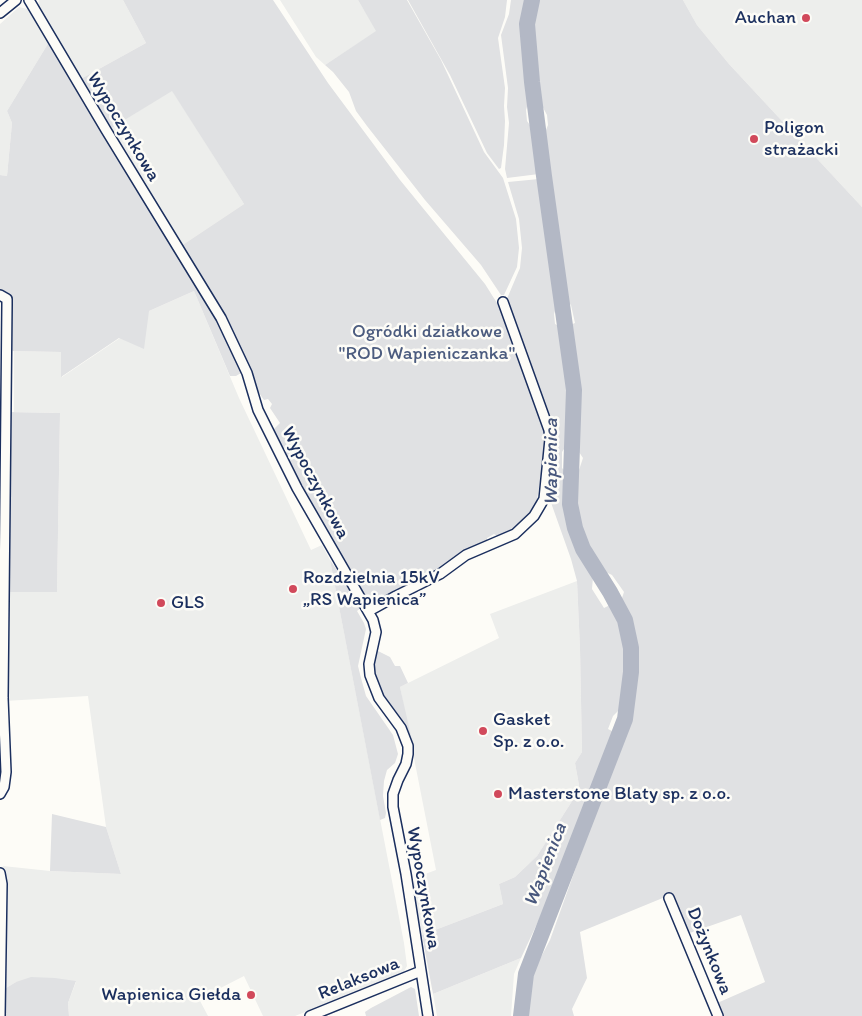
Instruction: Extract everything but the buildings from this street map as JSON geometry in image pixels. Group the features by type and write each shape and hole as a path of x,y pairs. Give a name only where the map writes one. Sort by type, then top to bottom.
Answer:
{"street":[{"path":"0,13 16,0"},
{"name":"Wypoczynkowa","path":"29,0 221,318 247,373 258,410 297,488 369,611 375,625 376,632 369,664 370,675 379,698 401,728 408,746 406,764 393,794 393,807 406,874 428,1016"},
{"path":"0,295 7,299 7,304 3,698 6,772 4,787 0,794"},
{"path":"369,611 440,574 466,555 515,534 534,516 544,499 550,439 549,430 503,302"},
{"path":"0,873 2,884 0,1016"},
{"name":"Dożynkowa","path":"669,898 718,1016"},
{"name":"Relaksowa","path":"310,1016 421,971"}],"shaded area":[{"path":"39,0 123,0 146,43 79,80 38,6"},
{"path":"280,0 358,0 377,31 325,65 316,57"},
{"path":"683,0 862,0 862,207 729,64 697,25"},
{"path":"19,7 27,9 49,42 7,111 12,123 7,176 0,175 0,24"},
{"path":"172,90 244,204 181,246 110,129"},
{"path":"194,291 239,398 311,550 322,545 330,560 407,966 403,973 295,1016 263,1016 244,976 199,999 208,1016 69,1016 68,1003 76,982 16,982 6,988 7,884 3,866 50,871 121,874 106,827 88,696 5,701 7,592 57,591 60,413 14,412 14,351 61,352 62,377 120,338 149,311"},
{"path":"577,581 582,752 575,763 579,785 574,798 537,856 515,877 499,884 503,904 422,935 413,884 417,877 436,870 400,687 499,638 490,614"},
{"path":"521,958 514,974 511,1016 437,1016 433,994"}],"green space":[{"name":"Ogródki działkowe \"ROD Wapieniczanka\"","path":"123,0 273,0 328,83 400,180 485,284 502,311 545,429 546,444 536,506 528,519 518,528 499,537 494,534 487,538 487,542 464,551 443,569 409,583 374,604 368,603 272,431 280,423 270,408 272,404 268,399 264,400 255,387 255,381 245,356 181,246 244,204 172,91 110,129 79,80 146,43"},
{"path":"358,0 407,0 441,60 484,152 503,178 516,219 519,248 517,267 504,295 501,295 481,265 425,200 367,126 356,111 349,92 325,65 376,31"},
{"path":"408,0 507,0 505,17 498,38 505,88 504,145 501,168 499,169 487,153 450,75"},
{"path":"511,0 527,0 523,29 529,100 526,110 527,121 534,131 539,174 507,178 505,169 509,123 507,107 508,88 501,35 509,14"},
{"path":"536,0 683,0 697,25 729,64 862,207 862,1016 721,1016 715,1004 765,982 741,915 687,934 670,895 580,932 587,978 572,1009 574,1016 525,1016 531,976 550,940 594,817 630,726 638,647 630,618 621,601 624,592 612,575 599,569 581,531 575,505 575,472 579,470 583,458 577,449 577,390 570,325 575,323 571,305 566,300 544,135 548,125 547,115 539,100 533,62"},
{"path":"49,42 219,321 242,368 241,373 236,376 230,376 194,291 149,311 144,349 119,338 61,377 61,352 13,351 10,349 9,299 0,292 0,175 7,176 12,123 7,111"},
{"path":"539,179 559,299 554,314 555,324 561,327 571,400 568,443 562,452 562,468 566,472 566,502 570,526 593,577 592,589 604,608 610,605 620,622 626,650 623,694 619,710 613,716 608,729 614,732 562,870 521,958 433,994 422,935 503,904 499,884 515,877 537,856 574,798 579,785 575,763 582,752 577,581 549,497 553,490 550,473 554,444 553,428 506,301 520,268 522,248 519,219 508,182"},
{"path":"8,412 60,413 57,592 7,592"},
{"path":"330,560 362,607 357,611 366,629 358,666 366,696 393,735 398,754 395,763 387,770 384,781 383,796 386,813 385,818 380,820"},
{"path":"376,650 390,657 395,666 400,666 408,683 400,687 411,736 382,697 373,673 372,663"},
{"path":"52,814 106,827 121,874 50,871"},
{"path":"31,977 76,981 68,1003 69,1016 6,1016 6,988"},
{"path":"411,987 415,989 419,1016 366,1016 365,1012 371,1008"}],"waterway":[{"name":"Wapienica","path":"521,1016 526,974 625,719 631,672 631,648 625,620 583,549 575,528 570,504 574,390 532,82 527,24 532,0"}],"place":[{"name":"Auchan","path":"806,18"},
{"name":"Poligon strażacki","path":"754,139"},
{"name":"Rozdzielnia 15kV „RS Wapienica”","path":"293,589"},
{"name":"GLS","path":"161,603"},
{"name":"Gasket Sp. z o.o.","path":"483,731"},
{"name":"Masterstone Blaty sp. z o.o.","path":"498,794"},
{"name":"Wapienica Giełda","path":"251,995"}]}
